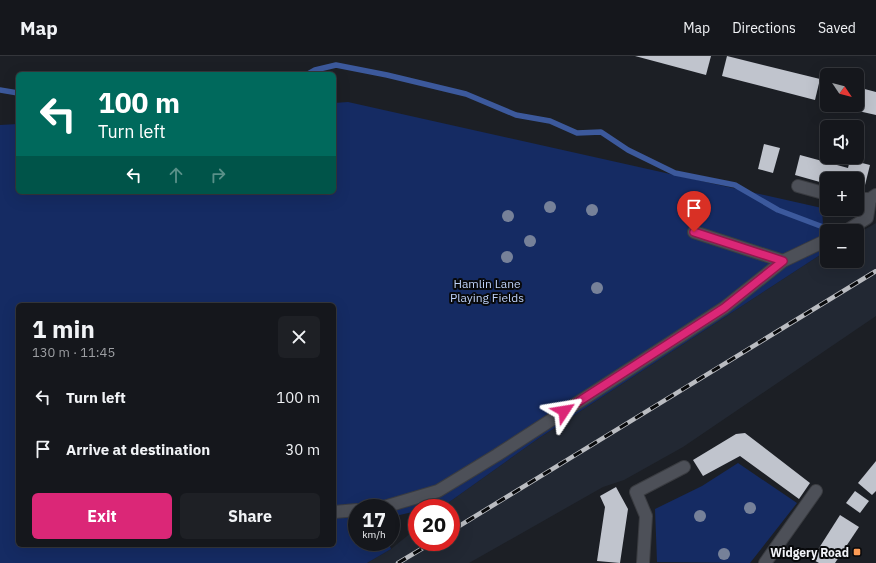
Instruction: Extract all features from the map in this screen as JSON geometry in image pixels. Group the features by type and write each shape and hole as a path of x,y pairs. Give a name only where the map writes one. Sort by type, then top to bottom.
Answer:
{"street":[{"path":"798,186 820,192"},
{"path":"857,224 867,218 873,197"},
{"path":"694,232 783,261"},
{"path":"400,502 438,490 498,454 724,308 783,261 820,243"},
{"path":"643,563 646,516 636,492 684,467"},
{"path":"766,563 816,490"},
{"path":"336,512 348,511"}],"shaded area":[{"path":"876,223 876,316 683,447 624,480 603,487 469,563 367,563 388,551 400,551 400,542 408,535 408,551 460,551 460,499 454,499 539,438 820,255 820,268 864,268 864,230"}],"green space":[{"name":"Hamlin Lane Playing Fields","path":"348,102 820,208 820,216 822,216 823,224 820,224 820,255 539,438 453,499 408,499 408,513 400,515 400,499 348,499 348,551 388,551 367,563 0,563 0,125 16,124 16,194 336,194 336,103"},
{"path":"738,463 797,503 750,563 657,562 655,509 702,486"}],"building":[{"path":"635,56 711,56 706,75"},
{"path":"727,56 820,79 815,100 722,76"},
{"path":"864,89 876,92 876,115 863,112 864,112"},
{"path":"764,144 780,148 773,173 758,169"},
{"path":"800,155 820,160 820,164 833,164 848,168 849,164 864,164 870,165 864,189 864,172 820,172 820,182 795,175"},
{"path":"745,433 810,483 799,499 740,456 703,476 693,460 736,434"},
{"path":"876,461 876,491 872,495 858,483"},
{"path":"616,487 628,509 620,563 597,561 605,507 600,496"},
{"path":"855,491 869,501 860,513 846,503"},
{"path":"840,515 859,527 835,563 819,563 812,559"}],"waterway":[{"path":"312,72 336,65 387,75 466,94 516,115 550,121 577,133 601,132 628,150 675,173 735,185 778,210 820,226"},
{"path":"0,90 16,93"}],"railway":[{"path":"460,525 876,271"},
{"path":"398,563 418,551"}],"place":[{"name":"Widgery Road","path":"857,552"}],"route":[{"path":"564,411 724,308 757,280 783,261 694,232"}]}
